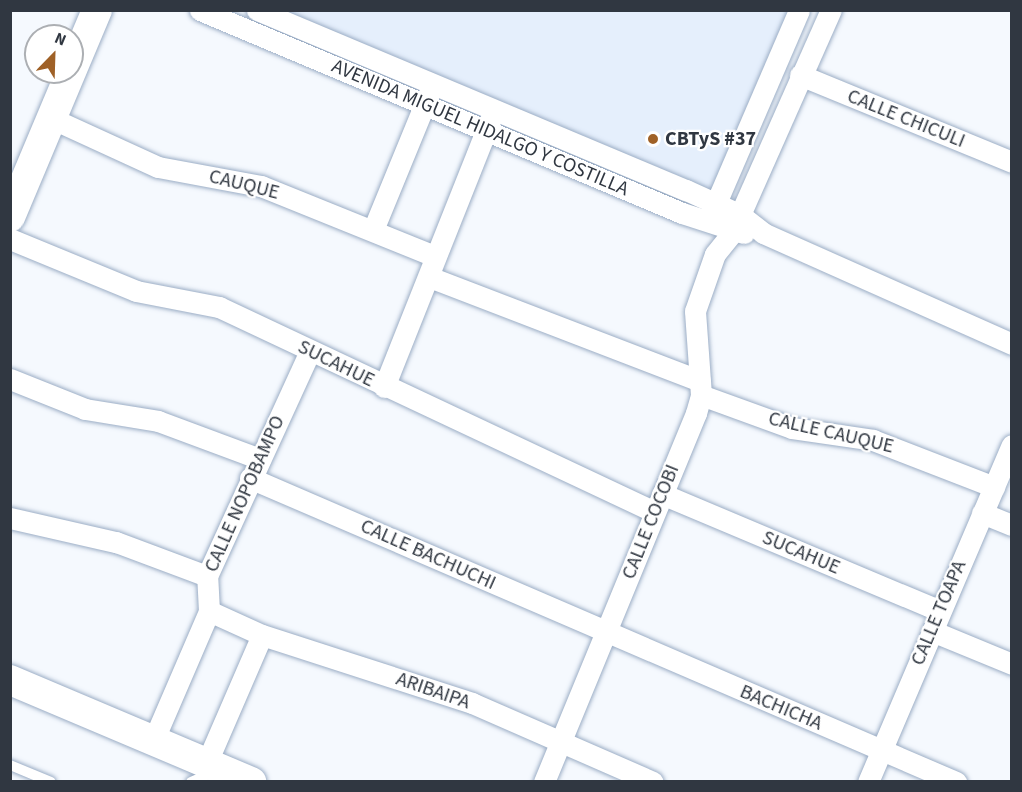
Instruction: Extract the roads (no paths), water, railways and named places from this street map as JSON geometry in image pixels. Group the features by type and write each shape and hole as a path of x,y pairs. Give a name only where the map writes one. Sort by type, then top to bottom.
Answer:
{"main road":[{"path":"10,217 97,10"},
{"path":"10,680 154,739 206,771 250,782"}],"street":[{"name":"AVENIDA MIGUEL HIDALGO Y COSTILLA","path":"200,10 708,223 735,223 763,233 1011,344"},
{"name":"AVENIDA MIGUEL HIDALGO Y COSTILLA","path":"257,10 434,82 715,203 735,223"},
{"path":"715,254 708,223 799,10"},
{"name":"CALLE COCOBI","path":"544,782 658,503 700,388 695,311 715,254 735,223 831,10"},
{"name":"CALLE CHICULI","path":"800,75 1011,162"},
{"path":"373,230 434,82"},
{"path":"384,387 432,278 434,256 495,108"},
{"name":"CAUQUE","path":"53,119 158,167 261,186 434,256"},
{"name":"SUCAHUE","path":"10,239 136,291 212,304 384,387 658,503 940,611"},
{"name":"CALLE CAUQUE","path":"432,278 792,428 873,440 994,487"},
{"name":"CALLE NOPOBAMPO","path":"154,739 209,610 207,576 310,351"},
{"name":"CALLE BACHUCHI","path":"10,379 85,409 158,421 606,633"},
{"name":"CALLE TOAPA","path":"868,782 1011,446"},
{"path":"982,513 1011,525"},
{"path":"10,518 116,542 207,576"},
{"name":"ARIBAIPA","path":"209,610 262,635 442,693 652,782"},
{"path":"932,631 1011,664"},
{"name":"BACHICHA","path":"606,633 956,782"},
{"path":"206,771 262,635"}],"lane":[{"path":"10,765 51,782"}],"place":[{"name":"CBTyS #37","path":"653,139"}]}
